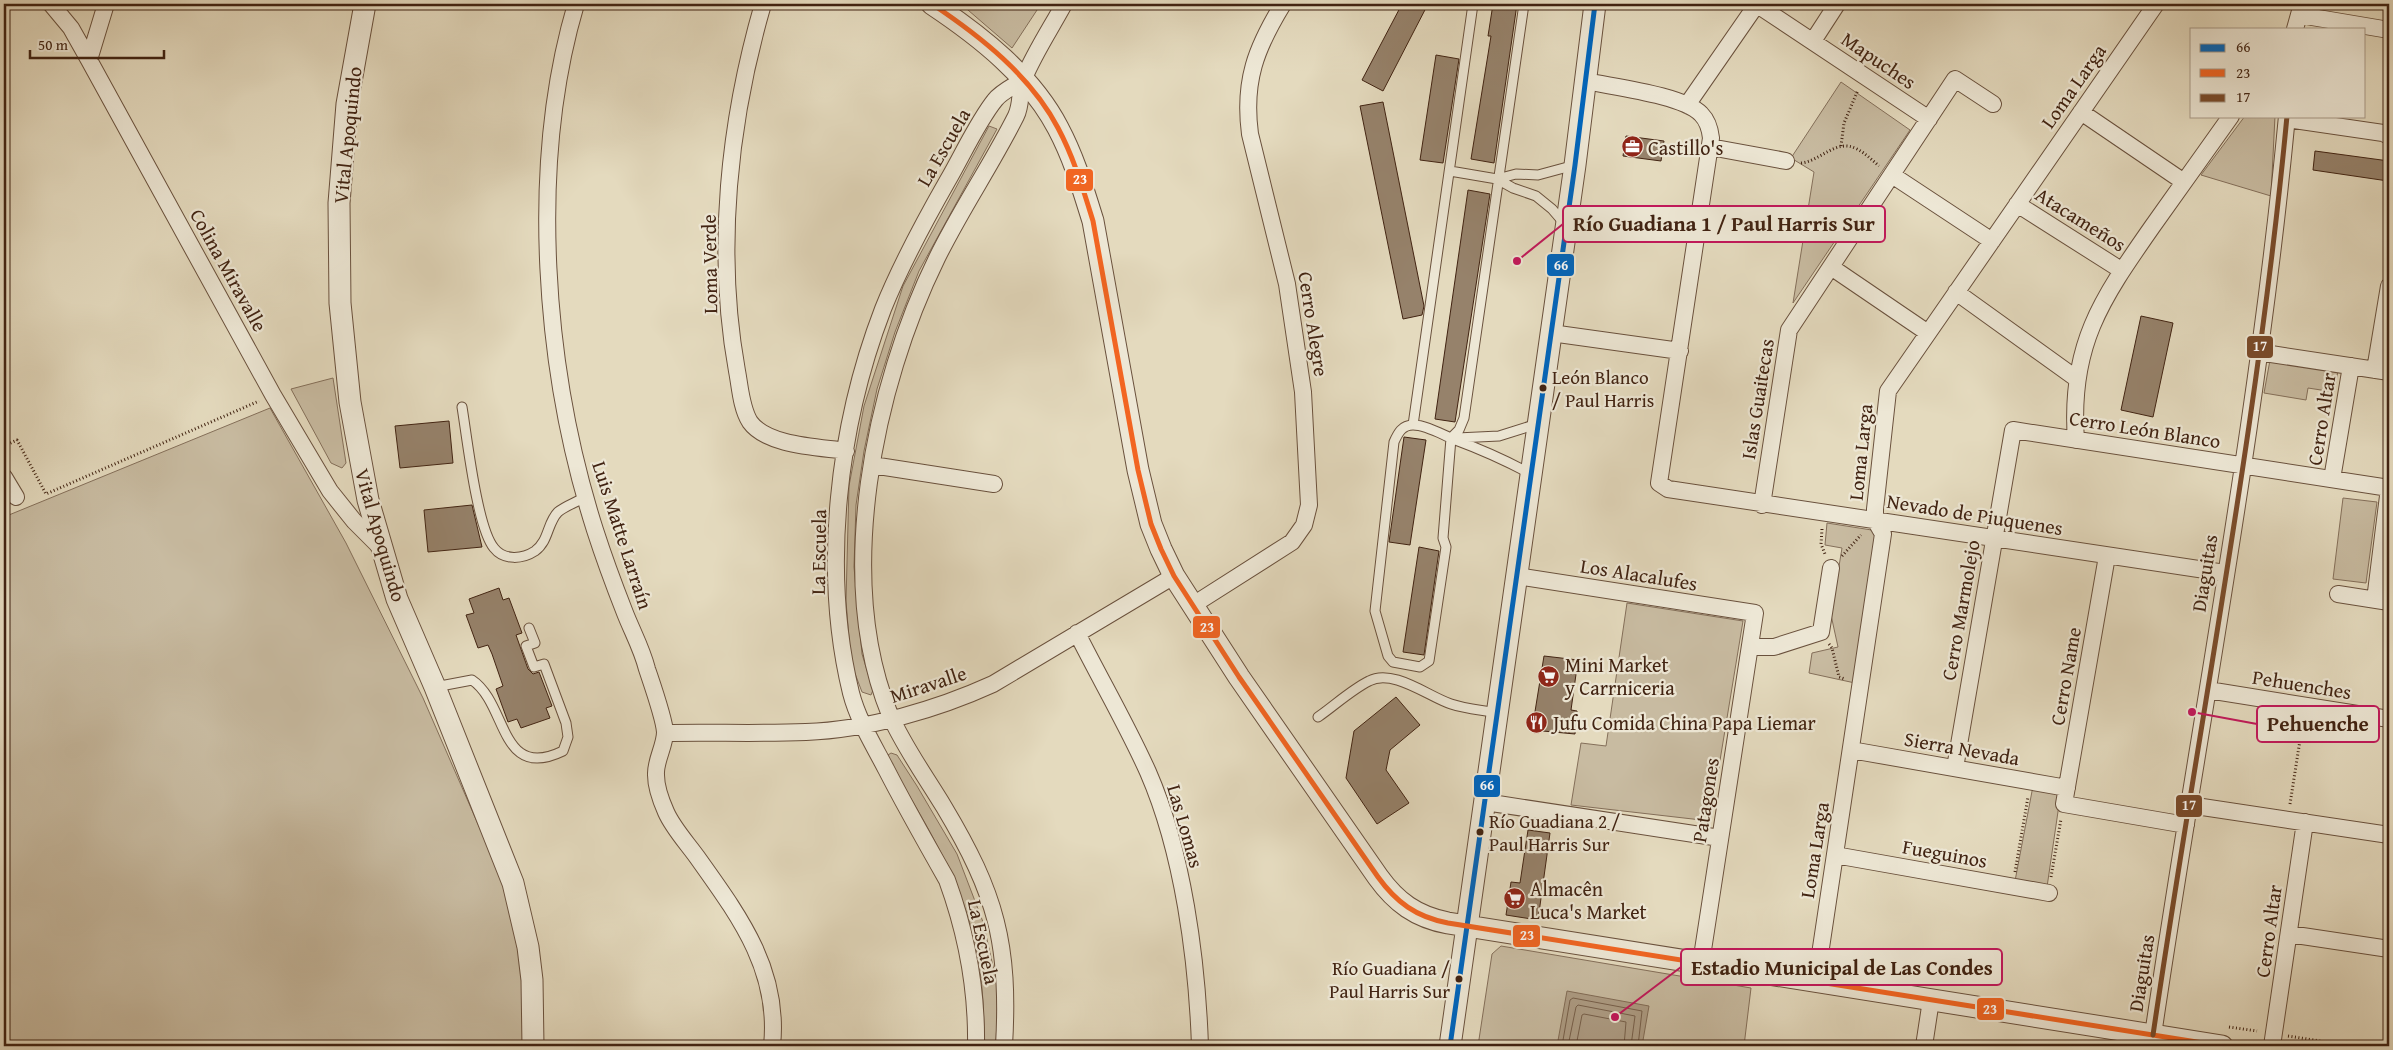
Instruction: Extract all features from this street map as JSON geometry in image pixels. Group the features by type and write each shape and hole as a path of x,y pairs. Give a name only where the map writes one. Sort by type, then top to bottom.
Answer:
{"street":[{"name":"Colina Miravalle","path":"51,4 71,28 273,395 330,491 354,521 381,548"},
{"path":"89,60 106,4"},
{"name":"Vital Apoquindo","path":"365,4 355,56 343,144 339,263 344,352 350,402 368,500 397,599 435,687 513,884 520,907 532,980 533,1046"},
{"name":"Luis Matte Larraín","path":"576,4 568,31 556,92 551,143 548,245 556,347 573,448 585,497 610,573 644,657 665,732 656,774 666,813 710,876 758,952 767,979 773,1010 772,1046"},
{"name":"Loma Verde","path":"763,4 740,106 729,194 726,270 734,352 744,406 750,422 764,434 786,442 846,451"},
{"path":"932,4 971,31 1023,80 1058,127 1081,182 1093,221 1144,497 1158,541 1174,576 1239,677 1388,891 1401,905 1418,914 1439,921 1467,926 1816,981 2159,1039 2222,1046"},
{"name":"La Escuela","path":"1004,1046 1006,986 1001,937 987,889 967,845 892,718 883,696 874,659 864,599 864,532 872,465 885,400 911,320 936,259 1018,112 1023,80 1064,4"},
{"name":"Cerro Alegre","path":"1193,605 1292,542 1304,525 1309,505 1303,392 1287,284 1247,116 1250,78 1254,59 1283,4"},
{"path":"1450,1046 1567,226 1595,4"},
{"path":"1688,105 1756,4"},
{"name":"Mapuches","path":"1756,4 1929,119"},
{"path":"1812,41 1837,4"},
{"name":"Loma Larga","path":"1816,981 1883,534 1875,520 1888,391 2156,4"},
{"path":"2298,20 2389,30"},
{"name":"Islas Guaitecas","path":"1762,505 1789,330 1955,79 1993,104"},
{"name":"La Escuela","path":"976,1046 972,975 955,902 947,880 862,724 852,694 846,667 838,603 838,530 846,451 863,370 884,309 903,264 930,212 995,98 1023,80"},
{"path":"1552,333 1680,351 1710,147 1711,138 1707,121 1688,105 1662,97 1586,81"},
{"path":"2081,112 2184,182"},
{"path":"2076,440 2074,420 2077,379 2082,356 2097,311 2121,270 2231,118"},
{"path":"2287,118 2383,133 2389,136"},
{"name":"Diaguitas","path":"2159,1039 2186,825 2226,574 2280,199 2287,118"},
{"path":"1710,147 1786,161"},
{"path":"1892,174 1992,241"},
{"name":"Atacameños","path":"2017,204 2121,270"},
{"path":"1831,266 1928,333"},
{"path":"2258,352 2382,371 2389,286"},
{"name":"Cerro León Blanco","path":"1956,292 2077,379"},
{"name":"Nevado de Piuquenes","path":"1680,351 1659,483 1668,488 1762,505 1875,520 2226,574"},
{"name":"Cerro Altar","path":"2332,480 2351,366"},
{"name":"Cerro León Blanco","path":"2013,430 2389,488"},
{"name":"Cerro Marmolejo","path":"1954,768 2013,430"},
{"path":"872,465 994,484"},
{"path":"4,477 16,497"},
{"path":"2338,594 2382,601 2389,488"},
{"name":"Cerro Name","path":"2065,796 2107,556"},
{"path":"1750,647 1774,647 1821,632 1831,568"},
{"name":"Miravalle","path":"665,732 808,732 862,724 926,709 978,690 1174,576"},
{"name":"Los Alacalufes","path":"1517,576 1755,613"},
{"name":"Patagones","path":"1701,963 1755,613"},
{"name":"Las Lomas","path":"1077,633 1148,772 1164,819 1190,931 1196,979 1200,1046"},
{"name":"Pehuenches","path":"2208,690 2389,719"},
{"name":"Sierra Nevada","path":"1851,750 2030,782 2065,796 2186,825"},
{"path":"1485,802 1720,838"},
{"path":"2189,805 2389,835"},
{"name":"Cerro Altar","path":"2272,1046 2305,822"},
{"name":"Fueguinos","path":"1835,855 2049,893"},
{"path":"2289,934 2389,949"},
{"path":"1924,1046 1931,1000"}],"lane":[{"path":"1413,425 1473,4"},
{"path":"1524,4 1497,179 1464,418 1459,430 1451,438 1442,538 1446,547 1429,661 1420,667 1393,662 1388,656 1375,611 1394,442 1402,428 1413,425 1440,432 1451,438 1481,449 1531,474"},
{"path":"1497,179 1516,174 1538,175 1575,165"},
{"path":"1450,171 1497,179 1513,188 1536,196 1552,209 1567,226"},
{"path":"462,408 474,481 488,539 495,550 509,558 525,556 536,550 545,540 551,523 559,511 585,497"},
{"path":"1451,438 1499,436 1538,424"},
{"path":"435,687 472,680 485,695 513,746 523,756 542,759 562,751 568,737 566,723 544,664 534,667 526,646 535,643 529,628"},
{"path":"1318,717 1370,680 1402,681 1416,686 1439,700 1454,705 1497,712"}],"path":[{"path":"1841,146 1849,107 1866,77"},
{"path":"1786,161 1806,162 1841,146 1855,148 1892,174"},
{"path":"4,446 17,440 46,494 273,395"},
{"path":"1831,568 1875,520"},
{"path":"1832,648 1839,677"},
{"path":"2287,819 2306,706"},
{"path":"2012,886 2030,782"},
{"path":"2049,893 2065,796"}],"shaded area":[{"path":"961,4 993,6 1037,4 1039,7 1012,48"},
{"path":"1841,82 1910,130 1793,303 1814,172 1791,158"},
{"path":"2244,118 2275,118 2271,196 2201,175"},
{"path":"989,126 997,129 919,271 895,332 877,389 864,451 856,505 854,567 862,654 873,690 871,695 862,692 851,663 846,601 849,486 864,406 903,286"},
{"path":"2270,360 2338,371 2334,392 2308,388 2306,400 2264,393"},
{"path":"333,378 346,463 342,468 331,463 291,389"},
{"path":"270,408 346,543 423,698 505,886 524,981 523,1046 4,1046 4,517"},
{"path":"2343,498 2377,502 2366,583 2333,579"},
{"path":"1827,523 1878,531 1855,683 1809,673 1812,653 1838,647 1831,615 1842,548 1825,545"},
{"path":"1627,603 1743,621 1710,821 1571,805 1581,743 1606,746"},
{"path":"891,753 897,755 957,854 983,922 998,988 996,1046 984,1046 983,997 970,922 951,873 927,826 887,758"},
{"path":"2033,786 2061,791 2047,887 2015,881"},
{"path":"1501,946 1751,988 1744,1046 1478,1046 1492,954"}],"water":[{"path":"1567,991 1649,1006 1642,1046 1557,1046"}],"building":[{"path":"1402,4 1428,4 1383,91 1362,80"},
{"path":"1493,4 1517,4 1494,163 1471,159 1491,36 1488,36"},
{"path":"1436,55 1459,59 1443,163 1420,160"},
{"path":"1383,102 1424,306 1422,315 1403,319 1360,106"},
{"path":"1626,136 1664,141 1661,161 1623,156"},
{"path":"2315,151 2389,161 2388,181 2313,170"},
{"path":"1468,190 1490,194 1455,422 1435,419"},
{"path":"2141,316 2173,323 2153,417 2121,410"},
{"path":"449,421 453,463 400,468 395,426"},
{"path":"1404,437 1426,440 1410,545 1389,542"},
{"path":"472,505 482,547 428,552 424,510"},
{"path":"1419,547 1439,551 1424,655 1403,652"},
{"path":"499,588 503,600 509,598 522,633 516,635 528,669 533,674 539,672 552,706 546,708 550,718 521,728 517,719 508,722 496,689 503,686 492,654 488,645 478,648 466,615 474,613 469,599"},
{"path":"1544,656 1578,660 1571,710 1577,711 1575,734 1532,730"},
{"path":"1396,697 1420,725 1390,750 1386,770 1409,803 1377,824 1346,778 1354,731"},
{"path":"1528,830 1550,833 1538,920 1506,915 1511,882 1520,883"}],"transit line":[{"name":"23","path":"932,4 986,44 1019,74 1047,109 1064,139 1082,185 1093,221 1138,470 1151,524 1161,549 1174,576 1239,677 1378,877 1400,901 1426,917 1448,923 2222,1046"},
{"name":"66","path":"1450,1046 1575,165 1595,4"},
{"name":"17","path":"2153,1035 2244,461 2275,231 2287,118"}],"place":[{"name":"Castillo's","path":"1632,147"},
{"name":"Río Guadiana 1 / Paul Harris Sur","path":"1517,261"},
{"name":"León Blanco / Paul Harris","path":"1543,388"},
{"name":"Mini Market y Carrniceria","path":"1549,676"},
{"name":"Pehuenche","path":"2192,712"},
{"name":"Jufu Comida China Papa Liemar","path":"1537,722"},
{"name":"Río Guadiana 2 / Paul Harris Sur","path":"1480,832"},
{"name":"Almacên Luca's Market","path":"1514,899"},
{"name":"Río Guadiana / Paul Harris Sur","path":"1459,979"},
{"name":"Estadio Municipal de Las Condes","path":"1615,1017"}]}
